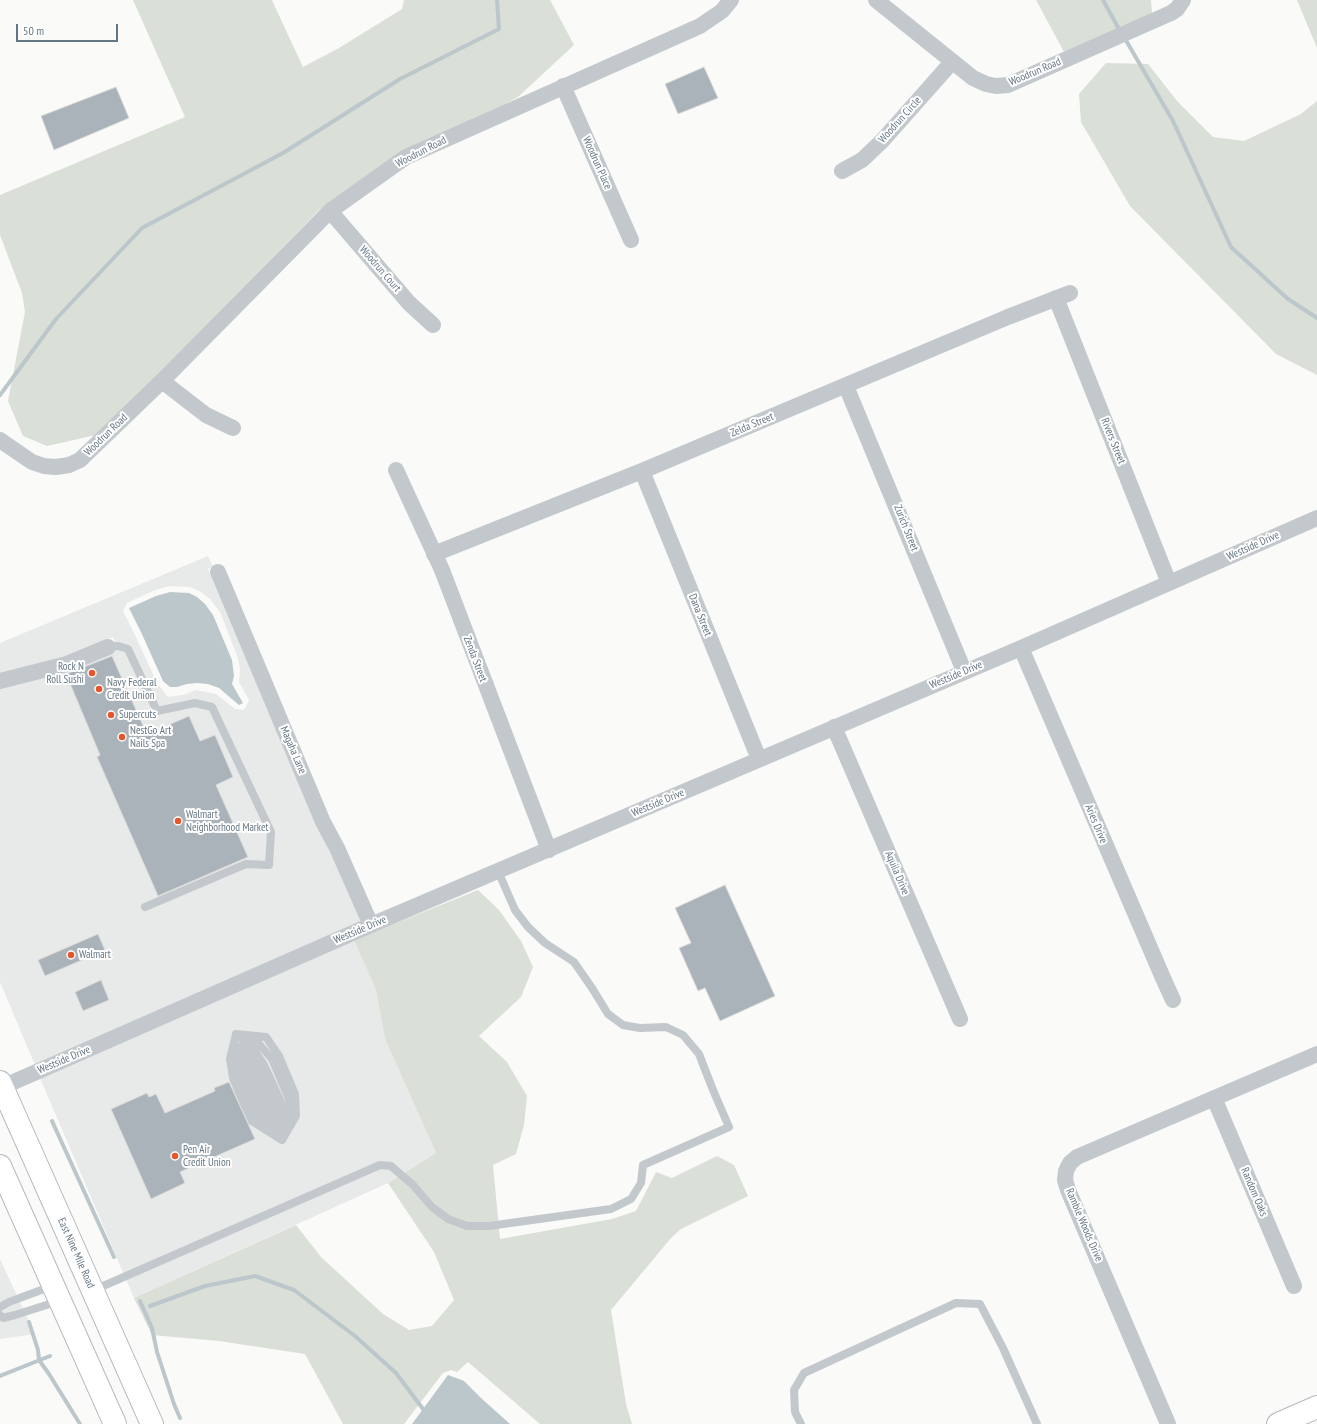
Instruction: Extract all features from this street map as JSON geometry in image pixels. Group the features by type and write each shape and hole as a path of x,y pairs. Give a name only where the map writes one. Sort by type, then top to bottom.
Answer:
{"main road":[{"name":"East Nine Mile Road","path":"1,1085 152,1424"},
{"path":"0,1166 115,1424"},
{"path":"1278,1424 1317,1407"}],"street":[{"name":"Woodrun Road","path":"0,440 32,462 44,466 50,467 69,465 80,460 330,211 406,157 700,26 722,11 731,0"},
{"name":"Woodrun Road","path":"876,0 972,78 986,84 996,86 1008,85 1171,13 1177,10 1183,0"},
{"name":"Woodrun Circle","path":"842,171 862,160 882,141 952,62"},
{"name":"Woodrun Place","path":"563,86 631,240"},
{"name":"Woodrun Court","path":"330,211 409,303 433,325"},
{"name":"Zelda Street","path":"434,554 642,471 1008,317 1063,296"},
{"name":"Rivers Street","path":"1063,296 1169,583"},
{"path":"162,380 206,415 233,428"},
{"name":"Zurich Street","path":"846,386 964,671"},
{"name":"Zenda Street","path":"396,470 444,577 549,850"},
{"name":"Dana Street","path":"642,471 759,759"},
{"name":"Westside Drive","path":"1,1085 371,925 1021,648 1317,518"},
{"name":"Magaha Lane","path":"218,572 323,822 337,848 371,925"},
{"path":"0,681 67,664 108,646"},
{"name":"Aries Drive","path":"1021,648 1173,1000"},
{"name":"Aquila Drive","path":"834,727 960,1019"},
{"name":"Ramble Woods Drive","path":"1168,1424 1068,1190 1065,1180 1070,1163 1077,1157 1317,1054"},
{"name":"Random Oaks","path":"1214,1098 1294,1286"}],"lane":[{"path":"108,646 118,646 128,649 157,711 195,703 212,707 271,832 269,865 246,864 145,907"},
{"path":"92,1291 380,1165 391,1166 413,1185 432,1207 448,1219 467,1226 490,1226 611,1209 631,1199 642,1183 643,1165 729,1128 699,1054 683,1035 666,1027 640,1028 623,1025 608,1014 574,962 545,943 515,910 498,871"},
{"path":"236,1034 230,1059 233,1078 241,1097 252,1121 282,1140"},
{"path":"236,1034 246,1074 263,1112 282,1140"},
{"path":"236,1034 258,1066 274,1103 282,1140"},
{"path":"236,1034 259,1044 272,1059 289,1098 290,1116 282,1140"},
{"path":"56,1293 3,1318 0,1307 9,1302 56,1293"},
{"path":"801,1424 795,1412 794,1390 804,1373 956,1302 980,1304 1003,1348 1037,1424"}],"shaded area":[{"path":"133,0 272,0 303,67 339,48 402,9 404,0 550,0 574,45 518,97 332,201 319,210 157,376 96,435 47,446 23,436 8,401 25,312 22,293 0,235 0,195 185,117"},
{"path":"1036,0 1151,0 1152,14 1064,52"},
{"path":"1297,0 1317,0 1317,48"},
{"path":"1106,63 1148,64 1177,101 1213,137 1244,141 1301,114 1317,101 1317,375 1276,354 1130,206 1081,122 1079,94"},
{"path":"208,556 213,567 208,569 316,825 330,851 362,922 35,1065 0,982 0,688 70,671 118,649 113,637 65,658 0,674 0,643","holes":["170,586 190,587 201,592 210,599 220,612 238,658 240,670 239,682 249,700 243,710 235,709 216,694 196,690 183,695 168,697 157,683 123,611 127,603 155,590"]},
{"path":"170,592 189,593 197,597 205,604 213,615 232,660 234,676 232,684 243,703 239,705 219,688 208,684 197,683 170,687 163,681 129,608 156,596"},
{"path":"478,890 499,910 521,941 533,967 521,997 479,1036 507,1062 527,1096 524,1125 516,1154 493,1165 500,1239 612,1219 636,1211 656,1172 672,1178 717,1156 734,1165 748,1196 681,1229 671,1238 611,1310 626,1404 632,1424 540,1424 468,1362 457,1372 451,1370 443,1373 404,1424 343,1424 305,1354 219,1341 152,1335 134,1298 296,1225 321,1257 383,1314 409,1330 432,1326 454,1300 434,1252 388,1183 436,1153 385,1039 376,990 354,940"},
{"path":"354,940 376,990 385,1039 436,1153 388,1183 134,1298 40,1078"},
{"path":"0,1259 35,1334 0,1339"},
{"path":"448,1375 464,1381 510,1424 412,1424"}],"building":[{"path":"704,67 718,98 678,114 665,84"},
{"path":"116,87 129,118 54,150 41,116"},
{"name":"Walmart Neighborhood Market","path":"112,656 145,730 148,729 150,733 189,716 200,741 215,735 233,777 216,785 248,857 158,896 97,757 100,755 66,674"},
{"path":"725,885 775,996 720,1021 705,988 698,991 679,948 691,943 675,908"},
{"name":"Walmart","path":"98,934 105,950 45,976 38,960"},
{"path":"101,980 109,1000 83,1011 75,992"},
{"name":"Pen Air Credit Union","path":"229,1082 255,1139 180,1172 185,1183 151,1199 111,1109 147,1093 149,1097 156,1094 165,1113 215,1091 214,1088"}],"waterway":[{"path":"0,395 56,319 142,228 283,153 400,79 499,29 497,0"},
{"path":"1103,0 1120,31"},
{"path":"1124,37 1173,121 1231,247 1288,299 1317,318"},
{"path":"52,1121 114,1257"},
{"path":"150,1306 205,1286 255,1276 294,1290 355,1336 396,1373 423,1409"},
{"path":"140,1301 152,1328 157,1352 180,1418"},
{"path":"29,1322 38,1350 39,1360 80,1424"},
{"path":"0,1376 50,1356"}],"place":[{"name":"Rock N Roll Sushi","path":"92,673"},
{"name":"Navy Federal Credit Union","path":"99,689"},
{"name":"Supercuts","path":"111,715"},
{"name":"NestGo Art Nails Spa","path":"122,737"},
{"name":"Walmart Neighborhood Market","path":"178,821"},
{"name":"Walmart","path":"71,955"},
{"name":"Pen Air Credit Union","path":"175,1156"}]}
